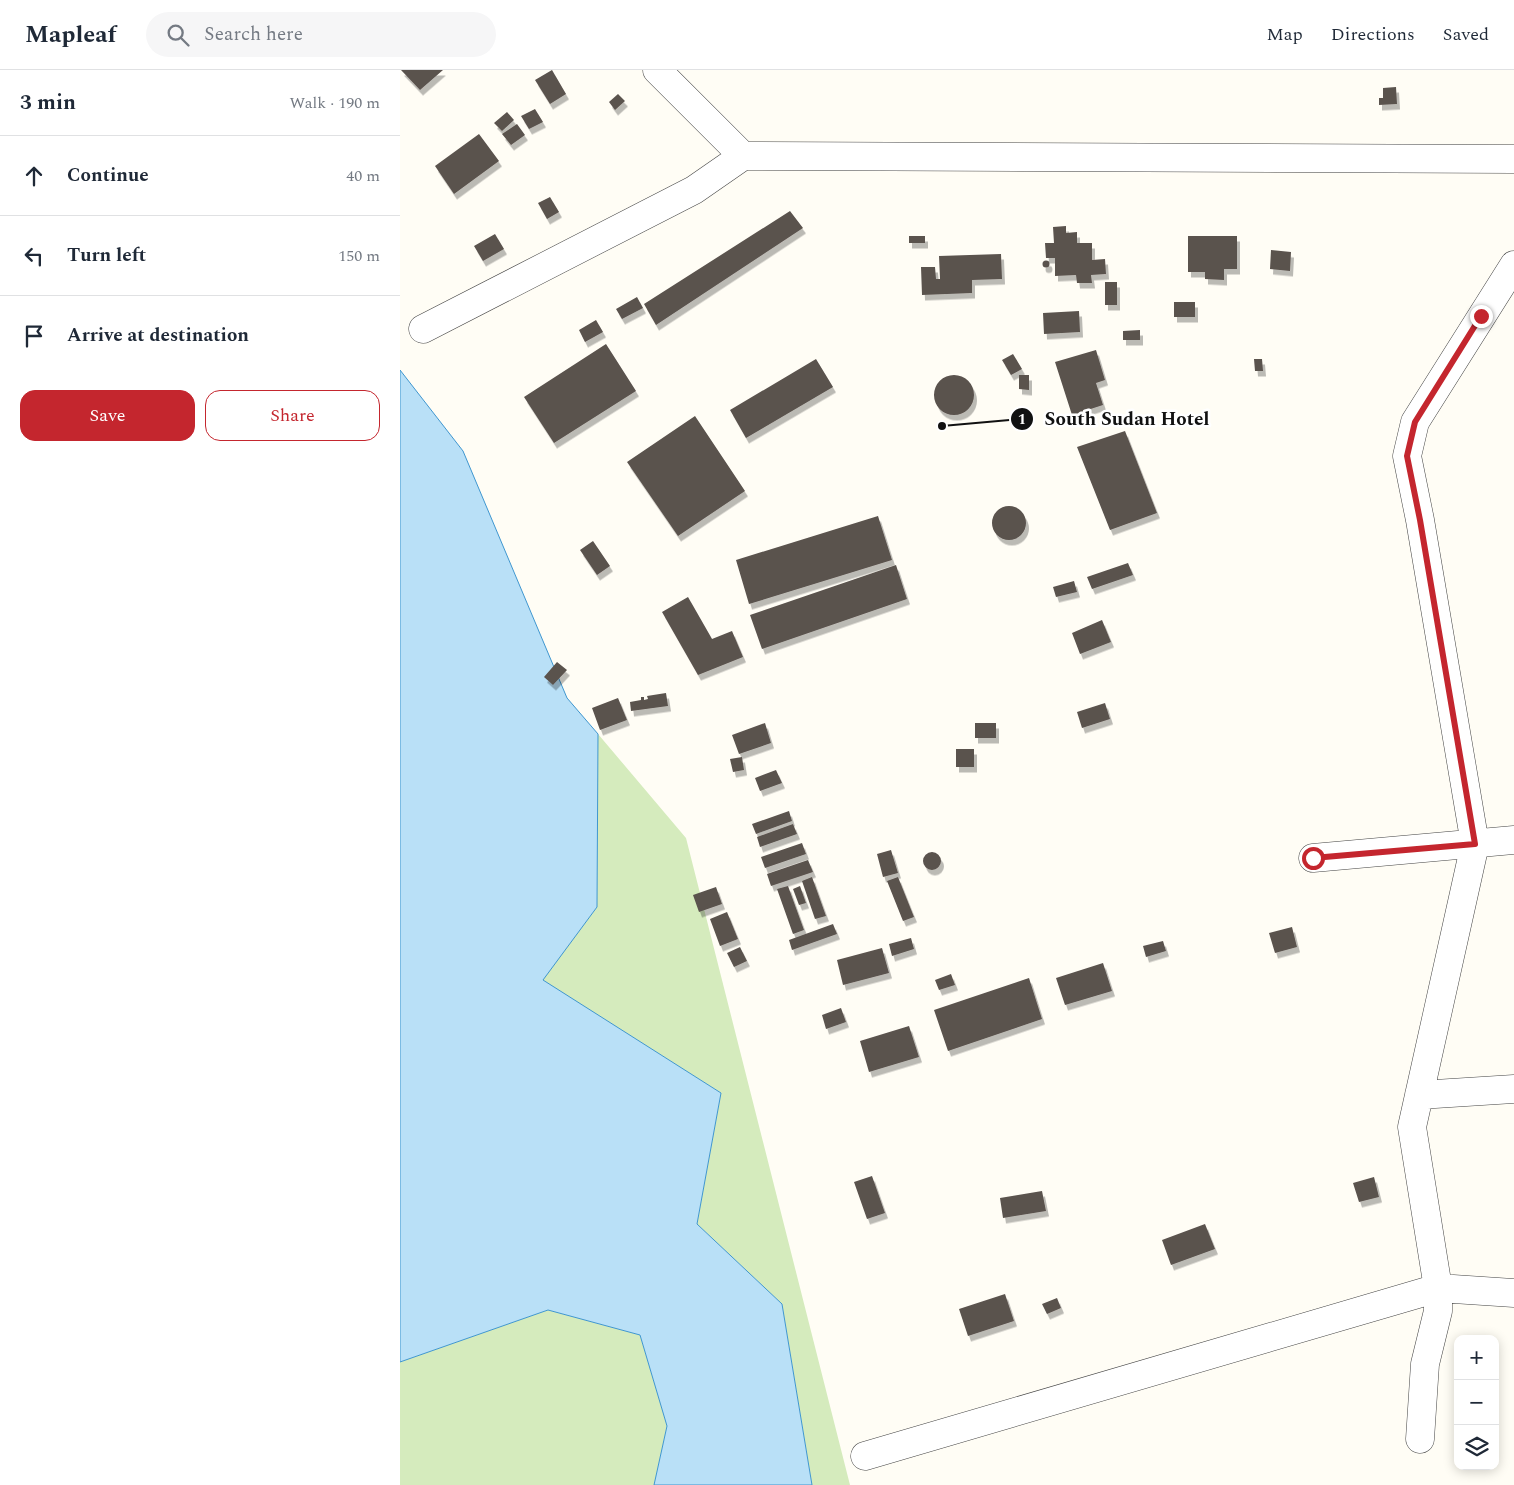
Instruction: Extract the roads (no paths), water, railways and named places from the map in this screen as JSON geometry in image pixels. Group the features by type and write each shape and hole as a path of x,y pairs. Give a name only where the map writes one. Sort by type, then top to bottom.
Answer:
{"street":[{"path":"657,70 742,156"},
{"path":"423,329 694,190 742,156 1514,159"},
{"path":"1420,1440 1425,1364 1438,1311 1438,1288 1412,1127 1475,844 1420,520 1407,456 1415,422 1514,265"},
{"path":"1313,858 1514,840"},
{"path":"1419,1095 1514,1089"},
{"path":"865,1456 1438,1288 1514,1293"}],"water":[{"path":"400,370 463,451 567,698 598,734 597,907 543,980 721,1093 697,1224 782,1304 812,1485 654,1485 667,1426 640,1335 548,1310 400,1362"}],"place":[{"name":"South Sudan Hotel","path":"942,426"}]}
